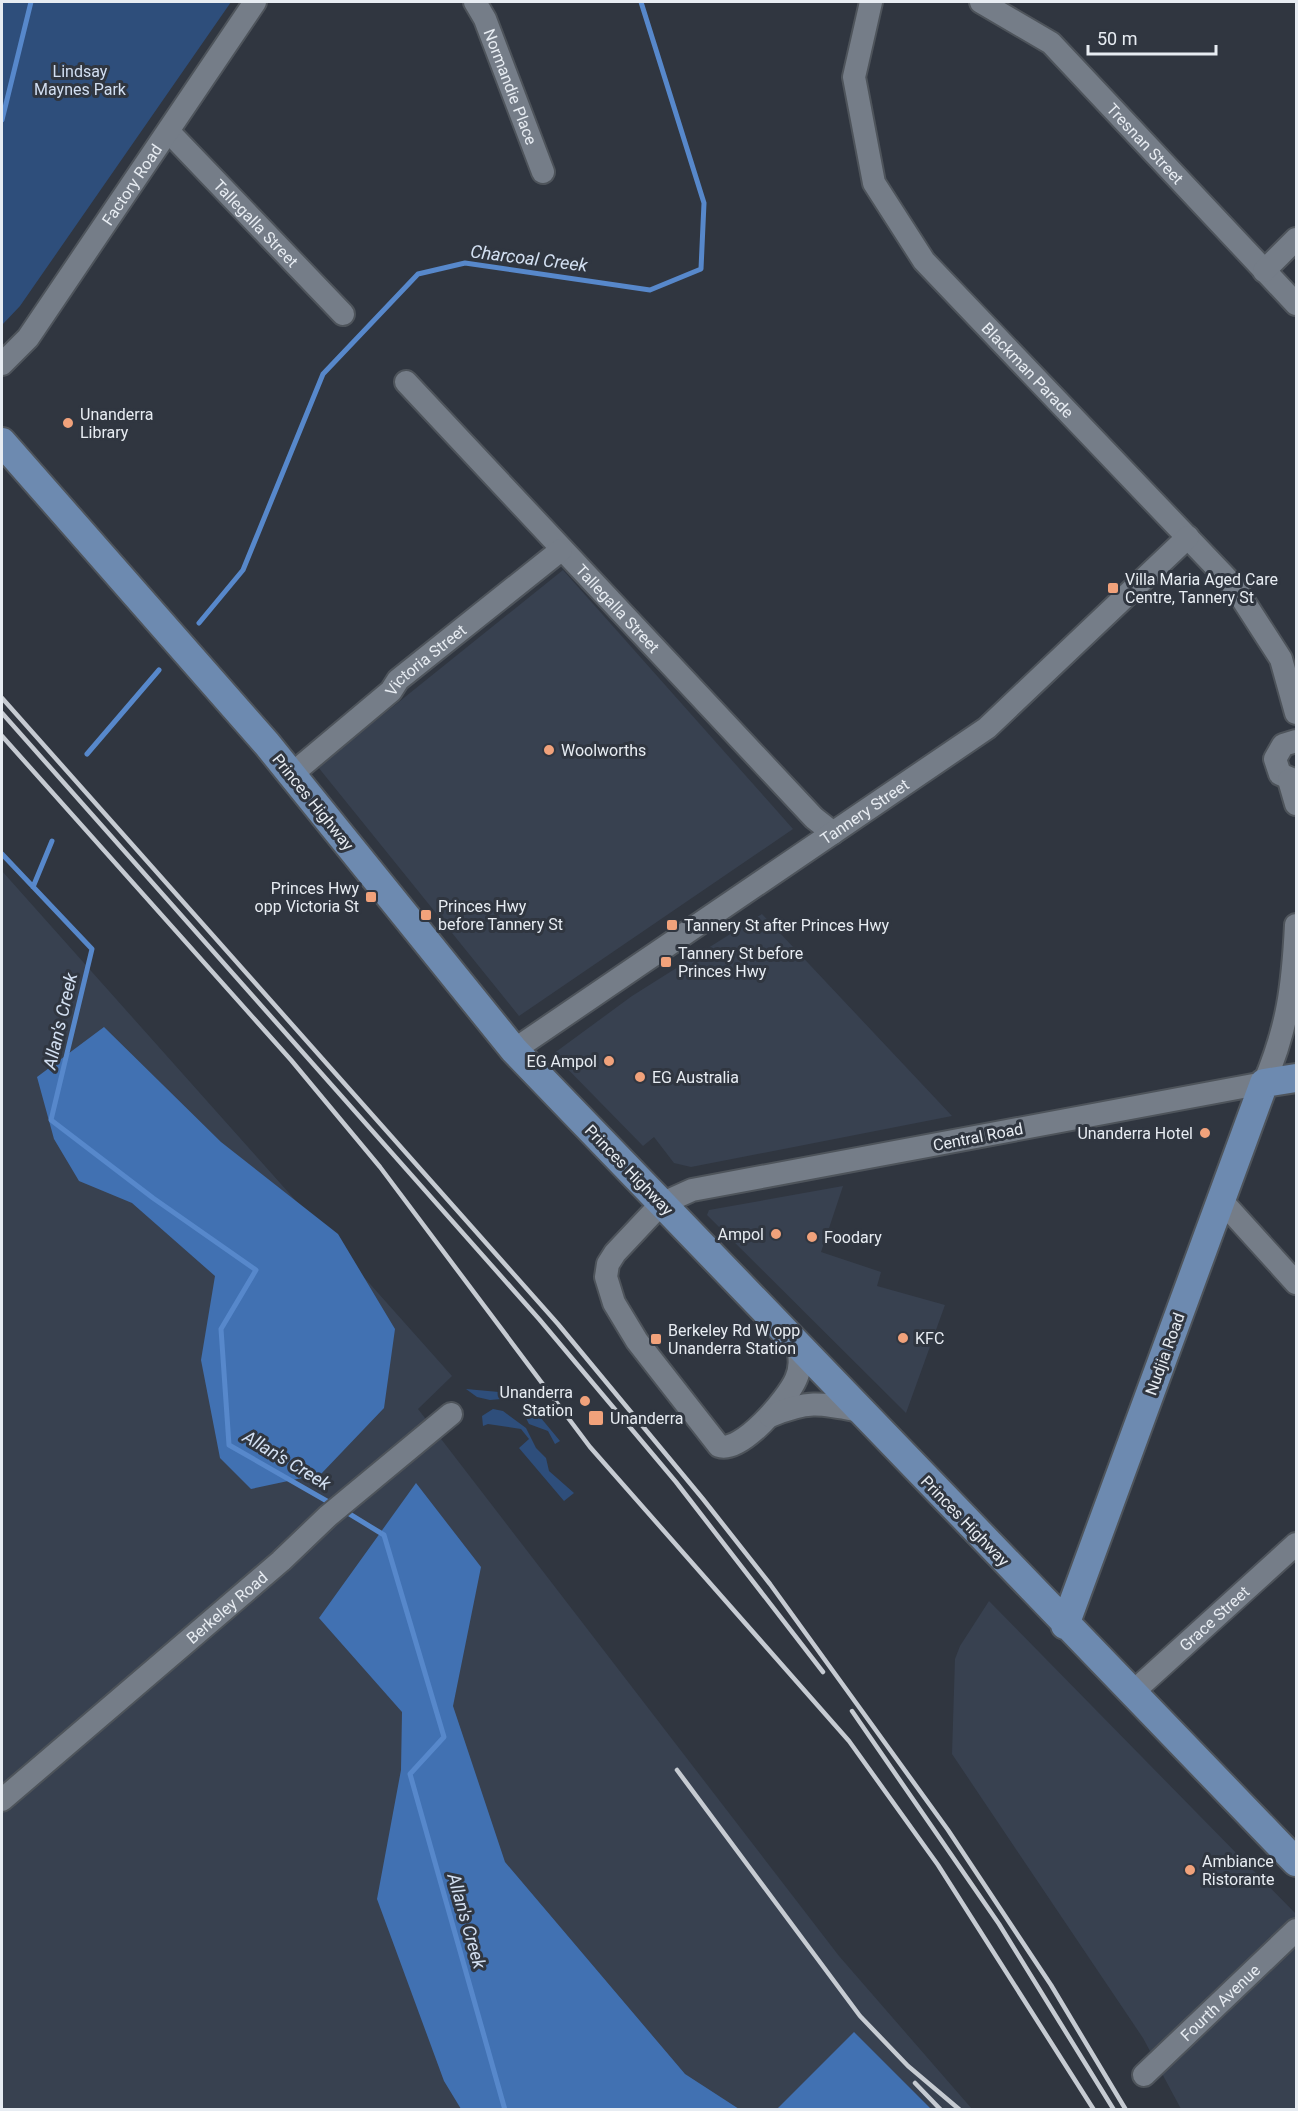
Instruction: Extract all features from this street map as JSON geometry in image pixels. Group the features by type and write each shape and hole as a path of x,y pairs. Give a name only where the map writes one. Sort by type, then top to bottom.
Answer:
{"main road":[{"name":"Princes Highway","path":"2,442 201,667 292,774 514,1050 1065,1625 1296,1862"},
{"name":"Central Road","path":"1264,1083 1296,1078"},
{"name":"Nudjia Road","path":"1065,1625 1264,1083"}],"street":[{"name":"Factory Road","path":"2,364 28,338 255,2"},
{"name":"Normandie Place","path":"475,2 485,19 543,172"},
{"name":"Blackman Parade","path":"870,2 854,77 874,183 924,261 1188,537 1247,602 1281,659 1294,706 1292,742 1279,749 1275,759 1280,774 1293,780"},
{"name":"Tresnan Street","path":"981,2 1051,43 1296,304"},
{"name":"Tallegalla Street","path":"169,132 343,314"},
{"path":"1264,271 1296,240"},
{"name":"Tallegalla Street","path":"406,382 814,818 833,833"},
{"name":"Tannery Street","path":"514,1050 987,728 1188,537"},
{"name":"Victoria Street","path":"292,774 391,691 399,680 561,550"},
{"path":"1293,780 1296,804"},
{"path":"1264,1083 1280,1045 1286,1020 1296,925"},
{"name":"Central Road","path":"661,1204 692,1190 1264,1083"},
{"path":"1220,1199 1296,1283"},
{"path":"661,1204 617,1250 608,1264 609,1288 623,1320 719,1446 728,1448 736,1444 770,1416 795,1381 800,1368 798,1346"},
{"path":"770,1416 794,1406 813,1403 860,1411"},
{"name":"Berkeley Road","path":"2,1800 281,1561 328,1516 451,1414"},
{"name":"Grace Street","path":"1132,1693 1296,1544"},
{"name":"Fourth Avenue","path":"1144,2075 1296,1930"}],"shaded area":[{"path":"563,570 793,829 519,1016 318,767"},
{"path":"2,871 452,1376 418,1409 839,1956 972,2109 2,2109"},
{"path":"762,914 952,1116 691,1167 674,1163 654,1137 643,1146 553,1054 632,996"},
{"path":"104,1027 221,1142 338,1234 395,1329 384,1408 321,1474 251,1489 220,1458 201,1360 215,1276 132,1203 79,1181 54,1139 37,1077"},
{"path":"843,1186 821,1252 881,1272 877,1286 945,1305 906,1413 707,1215 709,1210"},
{"path":"416,1483 481,1567 453,1706 505,1862 685,2074 739,2109 461,2109 444,2081 377,1899 401,1770 402,1712 319,1618"},
{"path":"989,1601 1296,1914 1296,2109 1181,2109 1143,2038 952,1754 955,1659 960,1646"},
{"path":"854,2032 931,2109 777,2109"}],"green space":[{"name":"Lindsay Maynes Park","path":"2,2 231,2 20,306 2,325"},
{"path":"466,1389 521,1394 560,1441 555,1444 548,1431 529,1424 526,1418 528,1404 522,1397 490,1400 477,1397"},
{"path":"493,1409 503,1411 526,1428 536,1448 546,1458 549,1471 574,1493 564,1501 519,1448 529,1439 521,1429 488,1424 483,1426 482,1416"}],"waterway":[{"name":"Allan's Creek","path":"2,120 31,2"},
{"name":"Charcoal Creek","path":"199,623 243,570 323,374 418,274 465,263 650,290 701,269 704,203 641,2"},
{"name":"Charcoal Creek","path":"87,754 159,670"},
{"name":"Charcoal Creek","path":"33,887 52,841"},
{"name":"Allan's Creek","path":"2,854 92,949 51,1120 153,1198 256,1270 221,1329 229,1445 332,1504"},
{"name":"Allan's Creek","path":"343,1510 384,1535 444,1737 410,1774 505,2110"}],"railway":[{"path":"2,698 558,1324 703,1499 770,1584 948,1830 1051,1985 1126,2110"},
{"path":"2,713 539,1319 676,1482 823,1672"},
{"path":"2,736 291,1060 380,1167 590,1447 849,1741 938,1865 1094,2110"},
{"path":"852,1711 999,1924 1114,2110"},
{"path":"677,1770 860,2016 908,2066 960,2110"},
{"path":"915,2083 941,2110"}],"place":[{"name":"Unanderra Library","path":"68,423"},
{"name":"Villa Maria Aged Care Centre, Tannery St","path":"1113,588"},
{"name":"Woolworths","path":"549,750"},
{"name":"Princes Hwy opp Victoria St","path":"371,897"},
{"name":"Princes Hwy before Tannery St","path":"426,915"},
{"name":"Tannery St after Princes Hwy","path":"672,925"},
{"name":"Tannery St before Princes Hwy","path":"666,962"},
{"name":"EG Ampol","path":"609,1061"},
{"name":"EG Australia","path":"640,1077"},
{"name":"Unanderra Hotel","path":"1205,1133"},
{"name":"Ampol","path":"776,1234"},
{"name":"Foodary","path":"812,1237"},
{"name":"KFC","path":"903,1338"},
{"name":"Berkeley Rd W opp Unanderra Station","path":"656,1339"},
{"name":"Unanderra Station","path":"585,1401"},
{"name":"Unanderra","path":"596,1418"},
{"name":"Ambiance Ristorante","path":"1190,1870"}]}
